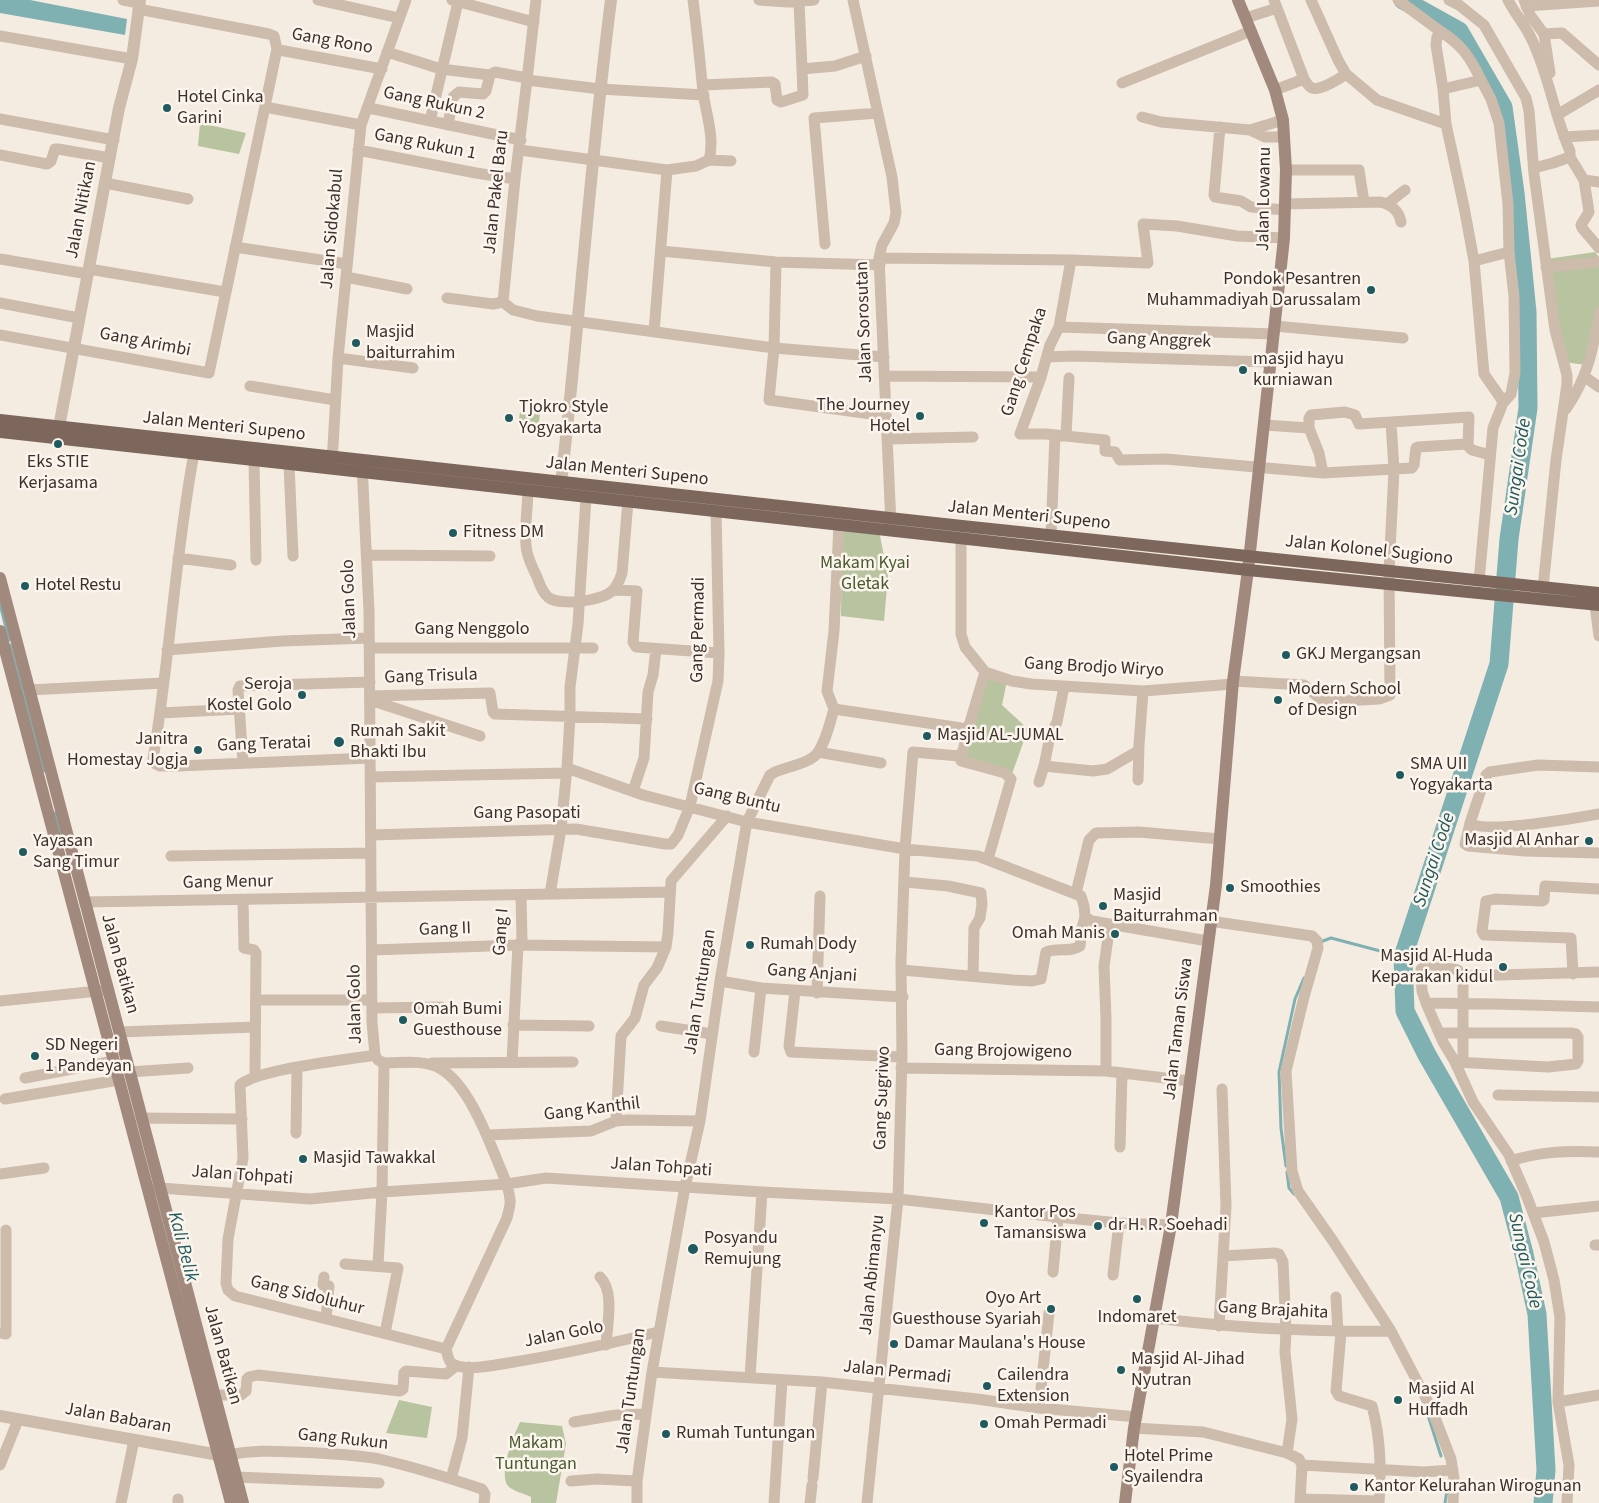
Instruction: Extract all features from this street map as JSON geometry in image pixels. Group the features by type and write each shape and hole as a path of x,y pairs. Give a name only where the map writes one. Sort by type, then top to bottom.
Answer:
{"main road":[{"name":"Jalan Lowanu","path":"1238,0 1275,90 1282,120 1286,170 1284,238 1250,556"},
{"name":"Jalan Menteri Supeno","path":"0,420 332,462 528,490 561,488 586,497 839,524 891,524 961,538 1248,570"},
{"name":"Jalan Menteri Supeno","path":"0,432 289,464 332,462"},
{"name":"Jalan Menteri Supeno","path":"362,466 891,524 1051,536 1250,556"},
{"name":"Jalan Kolonel Sugiono","path":"1250,556 1389,571 1482,585"},
{"name":"Jalan Taman Siswa","path":"1125,1503 1136,1423 1171,1225 1216,885 1233,683 1250,556"},
{"name":"Jalan Kolonel Sugiono","path":"1248,570 1390,584 1482,585"},
{"name":"Jalan Batikan","path":"0,578 29,690 53,805 102,991 119,1032 142,1118 154,1190 224,1455 236,1476 243,1503"},
{"path":"1482,585 1541,591 1598,601"},
{"name":"Jalan Batikan","path":"0,631 53,805 85,902 114,1061 214,1395 231,1503"}],"street":[{"path":"123,0 139,4"},
{"path":"318,0 399,18"},
{"name":"Jalan Sidokabul","path":"332,462 338,358 361,125 406,0"},
{"name":"Jalan Pakel Baru","path":"503,302 536,0"},
{"path":"561,488 600,89 611,0"},
{"path":"694,0 703,90 710,133 708,160"},
{"path":"759,0 799,2 814,0"},
{"name":"Jalan Sorosutan","path":"853,0 892,177 896,213 894,223 882,245 879,262 891,524"},
{"path":"1311,0 1346,74 1377,100 1446,124"},
{"path":"1398,0 1455,41 1465,51 1491,99 1499,123 1508,204 1509,252 1514,296 1515,373 1511,394 1503,403 1493,424 1482,585"},
{"path":"1449,0 1460,5 1484,25 1526,98 1529,111 1554,330 1566,375 1567,392 1541,591"},
{"path":"1508,0 1532,39 1570,151 1570,157 1584,180 1589,212 1582,228 1599,248"},
{"path":"430,121 441,69 459,1 534,22"},
{"path":"1548,84 1550,73 1544,34 1530,15 1525,3 1599,1"},
{"path":"387,52 441,69 490,75 495,72 527,79 600,89 703,90 772,82 775,84 777,100 781,102 803,95 799,2"},
{"name":"Gang Rono","path":"139,4 269,34 274,36 277,49 382,69"},
{"name":"Jalan Nitikan","path":"59,427 105,183 132,59 139,4"},
{"path":"1246,18 1276,4 1304,79 1310,87 1314,89 1334,83 1346,74"},
{"path":"1122,83 1251,31"},
{"path":"1440,31 1436,37 1436,45 1446,124 1474,261 1484,374 1503,403"},
{"path":"1544,34 1562,33 1597,60"},
{"path":"0,36 132,59"},
{"path":"0,259 225,292 277,49"},
{"path":"802,69 835,66 866,56"},
{"path":"448,125 453,97 459,92 483,94 486,91 490,75"},
{"path":"1275,90 1304,79"},
{"path":"1443,89 1481,80"},
{"path":"1557,115 1599,90"},
{"path":"265,107 361,125"},
{"name":"Gang Rukun 2","path":"368,108 448,125 520,145 594,160 667,170 696,166 708,160 731,160"},
{"path":"825,244 814,118 878,113"},
{"path":"1142,117 1161,122 1250,130 1265,137 1284,137"},
{"path":"0,119 114,140"},
{"path":"1250,130 1282,120"},
{"path":"1220,127 1214,196 1241,201 1251,207 1285,207 1364,202 1387,204 1397,213 1401,222"},
{"path":"1564,137 1599,135"},
{"path":"0,155 47,164 51,160 55,149 110,158"},
{"name":"Gang Rukun 1","path":"358,150 476,174 515,179"},
{"path":"1534,168 1570,157"},
{"path":"654,332 667,170"},
{"path":"1286,170 1360,170 1364,202"},
{"path":"1584,180 1599,182"},
{"path":"105,183 188,199"},
{"path":"1387,204 1403,191"},
{"path":"661,251 776,262 1071,260 1148,263 1143,224 1177,226 1238,236 1284,238"},
{"path":"235,247 347,264"},
{"path":"1474,261 1509,252"},
{"name":"Gang Cempaka","path":"1061,436 1020,434 1041,377 1050,345 1058,328 1071,260"},
{"path":"776,262 774,348 769,400 886,416"},
{"path":"1546,268 1599,262"},
{"path":"346,277 407,289"},
{"name":"Gang Arimbi","path":"0,335 209,372 225,292"},
{"path":"447,298 493,304 503,302 513,310 537,316 578,322 774,348 884,357"},
{"path":"0,303 79,318"},
{"path":"1563,412 1576,395 1585,377 1593,348 1599,313"},
{"path":"1058,328 1274,330 1404,338"},
{"name":"Gang Anggrek","path":"1047,357 1074,356 1270,362"},
{"path":"338,358 413,368"},
{"path":"884,376 1041,377"},
{"path":"1585,377 1599,387"},
{"path":"1051,536 1069,378"},
{"path":"250,386 335,400"},
{"path":"1323,473 1319,453 1309,428 1309,418 1311,415 1345,412 1355,415 1359,424 1471,412 1468,445 1472,450 1490,455"},
{"path":"1390,584 1394,470 1391,422"},
{"path":"1264,425 1309,428"},
{"path":"1061,436 1105,440 1105,451 1115,452 1120,460 1166,459 1323,473 1394,470 1413,467 1417,447 1468,445"},
{"path":"887,439 973,437"},
{"name":"Jalan Menteri Supeno","path":"160,766 154,763 153,759 178,558 194,453"},
{"path":"254,460 256,560"},
{"path":"289,464 293,556"},
{"name":"Jalan Golo","path":"362,466 367,554 370,682 374,1055 384,1063 425,1063 442,1069 463,1091 488,1135 508,1184 511,1201 507,1218 446,1350"},
{"path":"528,490 527,552 546,597 579,602 603,596 615,590 637,591 634,646 719,654"},
{"path":"550,894 560,829 566,770 570,686 579,602 586,497"},
{"path":"615,590 622,573 628,501"},
{"name":"Gang Permadi","path":"690,806 718,681 716,512"},
{"path":"839,524 834,631 827,690 834,709 824,741 818,752 881,763"},
{"path":"961,538 961,634 965,647 985,672 963,751 959,756 961,761 1005,773 1011,779 988,860"},
{"path":"367,554 490,556"},
{"path":"178,558 232,565"},
{"name":"Gang Brodjo Wiryo","path":"985,672 1012,681 1064,687 1143,691 1233,683 1304,686 1324,702 1379,699 1390,695 1391,690 1390,584"},
{"path":"1598,601 1599,636"},
{"path":"4,644 16,641"},
{"name":"Gang Nenggolo","path":"167,650 282,641 593,648"},
{"path":"633,791 644,758 648,692 653,675 656,649"},
{"path":"243,763 238,690 240,686 370,682"},
{"path":"29,690 163,683"},
{"path":"1039,782 1050,736 1057,722 1064,687"},
{"path":"1138,780 1138,751 1143,691"},
{"name":"Gang Trisula","path":"370,698 490,693 492,712 570,716"},
{"path":"370,698 480,736"},
{"path":"160,713 240,709"},
{"path":"834,709 968,729"},
{"path":"570,716 647,719"},
{"path":"1044,766 1093,771 1107,769 1138,751"},
{"name":"Jalan Tuntungan","path":"637,1503 637,1481 658,1332 685,1187 700,1121 720,981 747,822 770,775 813,758 818,752"},
{"name":"Gang Sugriwo","path":"898,1199 905,849 913,752 959,756"},
{"name":"Gang Teratai","path":"160,766 370,758"},
{"path":"1599,768 1538,764 1490,772 1486,775 1465,844 1468,846 1525,851 1599,853"},
{"path":"371,777 566,770"},
{"name":"Gang Buntu","path":"566,770 668,803 690,806 747,822 905,849 978,856 1076,893"},
{"name":"Gang Pasopati","path":"371,835 576,829 671,844 678,835 690,806"},
{"path":"1470,823 1475,826 1520,825 1599,814"},
{"path":"616,1122 621,1036 635,1018 644,985 657,968 666,947 671,881 727,816"},
{"path":"902,970 1032,981 1041,979 1046,952 1053,949 1074,950 1080,946 1085,917 1083,899 1076,893 1089,840 1096,833 1139,832 1220,839"},
{"path":"171,856 371,853"},
{"path":"905,882 948,886 981,893 980,918 974,928 973,976"},
{"path":"1573,974 1571,938 1484,935 1482,931 1486,901 1495,899 1542,901 1544,900 1544,886 1599,889"},
{"path":"522,895 670,892"},
{"name":"Gang I","path":"371,898 522,895 522,940 518,945 512,1062"},
{"path":"818,992 820,896"},
{"name":"Gang Menur","path":"85,902 371,898"},
{"path":"243,900 244,948 254,950 256,954 255,1077 374,1055"},
{"path":"1085,917 1092,921 1208,941"},
{"path":"1210,921 1312,936 1317,941 1318,948 1286,1071 1292,1170 1298,1191 1391,1331 1432,1410 1451,1458 1454,1479 1453,1503"},
{"path":"1106,1072 1104,966 1110,924"},
{"name":"Gang II","path":"372,950 518,945 666,947"},
{"path":"1567,1503 1569,1465 1558,1402 1559,1304 1552,1270 1533,1213 1511,1161 1501,1142 1473,1102 1459,1062 1442,1042 1422,991 1421,968 1454,969 1462,975 1599,972"},
{"path":"1459,1062 1462,1032 1462,975"},
{"name":"Gang Anjani","path":"720,981 761,988 795,991 903,997"},
{"path":"754,1052 761,988"},
{"path":"0,1001 102,991"},
{"name":"Gang Brojowigeno","path":"795,991 789,1046 791,1052 901,1063 1122,1073 1190,1081"},
{"path":"256,1000 442,1007"},
{"path":"1426,1003 1599,1007"},
{"path":"513,1025 589,1026"},
{"path":"661,1026 712,1034"},
{"path":"119,1032 255,1027"},
{"path":"1440,1033 1571,1033 1576,1034 1578,1037 1576,1064 1548,1067 1459,1062"},
{"path":"25,1078 114,1061"},
{"path":"425,1063 573,1062"},
{"path":"378,1266 382,1192 384,1063"},
{"path":"129,1072 188,1068"},
{"path":"296,1133 297,1068"},
{"path":"1120,1147 1122,1073"},
{"name":"Gang Sidoluhur","path":"255,1077 240,1084 243,1158 227,1248 226,1283 228,1290 235,1296 446,1350"},
{"path":"6,1099 119,1080"},
{"path":"1218,1326 1226,1186 1222,1090"},
{"path":"1498,1095 1599,1097"},
{"path":"142,1118 242,1119"},
{"name":"Gang Kanthil","path":"488,1135 591,1131 616,1122 628,1120 700,1121"},
{"path":"1511,1161 1529,1155 1559,1151 1599,1152"},
{"path":"0,1174 44,1168"},
{"name":"Jalan Tohpati","path":"154,1190 237,1193 310,1199 382,1192 508,1184 546,1178 898,1199 1119,1223 1171,1225"},
{"path":"750,1378 762,1192"},
{"name":"Jalan Abimanyu","path":"867,1503 898,1199"},
{"path":"1533,1213 1599,1206"},
{"path":"1053,1272 1058,1217"},
{"path":"1113,1275 1119,1223"},
{"path":"3,1334 3,1243 6,1230"},
{"path":"1223,1256 1279,1254 1283,1262 1285,1352 1292,1419 1287,1453 1299,1459 1302,1465 1300,1501 1379,1502 1381,1470 1379,1436 1372,1406 1339,1396 1336,1391 1340,1332 1336,1297"},
{"path":"345,1264 398,1268 385,1333"},
{"path":"324,1277 323,1285 329,1286 326,1319"},
{"path":"600,1278 608,1288 606,1344"},
{"path":"1040,1408 1049,1313"},
{"name":"Gang Brajahita","path":"1154,1318 1218,1326 1286,1330 1391,1331"},
{"name":"Jalan Golo","path":"214,1395 241,1395 246,1390 247,1379 258,1375 400,1390 403,1389 404,1373 406,1371 446,1374 456,1366 486,1366 564,1354 658,1332"},
{"path":"446,1350 452,1365 456,1366"},
{"path":"451,1479 462,1438 469,1366"},
{"name":"Jalan Permadi","path":"652,1372 822,1382 1040,1408 1203,1432 1287,1453"},
{"path":"774,1503 782,1380"},
{"path":"810,1503 822,1382"},
{"path":"1558,1402 1599,1395"},
{"path":"574,1422 616,1415 646,1414"},
{"name":"Jalan Babaran","path":"0,1416 224,1455"},
{"path":"0,1465 18,1420"},
{"path":"121,1503 134,1440"},
{"name":"Gang Rukun","path":"224,1455 245,1452 341,1454 378,1459 482,1489 485,1494 484,1503"},
{"path":"1302,1465 1424,1472 1453,1470"},
{"path":"236,1476 379,1483"},
{"path":"571,1481 597,1479 637,1481"}],"green space":[{"path":"200,123 246,133 239,154 198,146"},
{"path":"1595,252 1599,257 1599,313 1586,365 1563,362 1547,259"},
{"path":"520,412 540,414 538,428 518,426"},
{"name":"Makam Kyai Gletak","path":"842,528 879,531 888,576 884,621 841,616"},
{"path":"988,676 1007,681 1002,705 1028,729 1012,774 964,759"},
{"path":"399,1400 432,1407 427,1438 386,1433"},
{"name":"Makam Tuntungan","path":"520,1422 562,1426 566,1444 556,1503 531,1503 531,1497 509,1487 506,1481 505,1474 508,1455"}],"water":[{"path":"0,0 30,0 127,19 125,35 0,13"}],"waterway":[{"name":"Sungai Code","path":"1403,0 1459,31 1503,107 1515,193 1527,312 1528,408 1509,539 1499,664 1403,957 1405,1011 1427,1055 1509,1197 1524,1254 1537,1314 1546,1470 1543,1503"},
{"path":"0,604 9,640"},
{"path":"10,645 44,771"},
{"path":"55,813 63,844"},
{"path":"1323,941 1331,938 1403,957"},
{"path":"1286,1166 1281,1128 1279,1072 1295,999 1304,978"},
{"path":"1287,1172 1289,1188 1294,1194"},
{"path":"1426,1409 1441,1456"},
{"path":"1445,1503 1448,1484"}],"place":[{"name":"Hotel Cinka Garini","path":"167,108"},
{"name":"Pondok Pesantren Muhammadiyah Darussalam","path":"1371,290"},
{"name":"Masjid baiturrahim","path":"356,343"},
{"name":"masjid hayu kurniawan","path":"1243,370"},
{"name":"The Journey Hotel","path":"920,416"},
{"name":"Tjokro Style Yogyakarta","path":"509,418"},
{"name":"Eks STIE Kerjasama","path":"58,444"},
{"name":"Fitness DM","path":"453,533"},
{"name":"Hotel Restu","path":"25,586"},
{"name":"GKJ Mergangsan","path":"1286,655"},
{"name":"Seroja Kostel Golo","path":"302,695"},
{"name":"Modern School of Design","path":"1278,700"},
{"name":"Masjid AL-JUMAL","path":"927,736"},
{"name":"Rumah Sakit Bhakti Ibu","path":"339,742"},
{"name":"Janitra Homestay Jogja","path":"198,750"},
{"name":"SMA UII Yogyakarta","path":"1400,775"},
{"name":"Masjid Al Anhar","path":"1589,841"},
{"name":"Yayasan Sang Timur","path":"23,852"},
{"name":"Smoothies","path":"1230,888"},
{"name":"Masjid Baiturrahman","path":"1103,906"},
{"name":"Omah Manis","path":"1115,934"},
{"name":"Rumah Dody","path":"750,945"},
{"name":"Masjid Al-Huda Keparakan kidul","path":"1503,967"},
{"name":"Omah Bumi Guesthouse","path":"403,1020"},
{"name":"SD Negeri 1 Pandeyan","path":"35,1056"},
{"name":"Masjid Tawakkal","path":"303,1159"},
{"name":"Kantor Pos Tamansiswa","path":"984,1223"},
{"name":"dr H. R. Soehadi","path":"1098,1226"},
{"name":"Posyandu Remujung","path":"693,1249"},
{"name":"Indomaret","path":"1137,1299"},
{"name":"Oyo Art Guesthouse Syariah","path":"1051,1309"},
{"name":"Damar Maulana's House","path":"894,1344"},
{"name":"Masjid Al-Jihad Nyutran","path":"1121,1370"},
{"name":"Cailendra Extension","path":"987,1386"},
{"name":"Masjid Al Huffadh","path":"1398,1400"},
{"name":"Omah Permadi","path":"984,1424"},
{"name":"Rumah Tuntungan","path":"666,1434"},
{"name":"Hotel Prime Syailendra","path":"1114,1467"},
{"name":"Kantor Kelurahan Wirogunan","path":"1354,1487"}],"water label":[{"name":"Kali Belik","path":"182,1247"}]}
